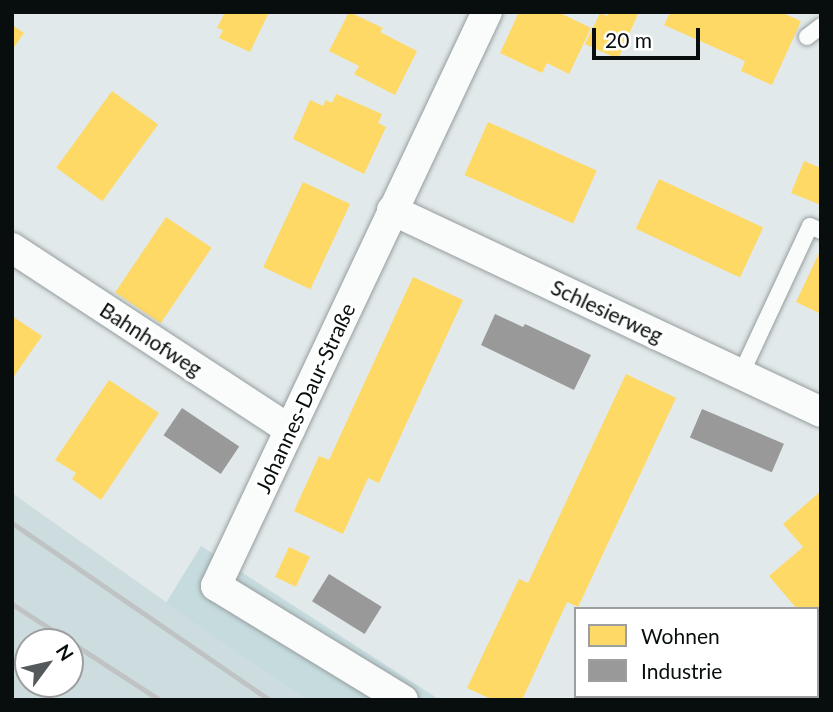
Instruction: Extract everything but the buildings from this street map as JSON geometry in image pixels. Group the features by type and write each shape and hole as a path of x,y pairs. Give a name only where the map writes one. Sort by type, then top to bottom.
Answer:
{"street":[{"name":"Johannes-Daur-Straße","path":"403,700 216,586 487,12"},
{"name":"Schlesierweg","path":"392,210 821,412"},
{"name":"Bahnhofweg","path":"12,248 290,430"}],"lane":[{"path":"807,37 821,26"},
{"path":"741,374 810,226 821,231"}],"shaded area":[{"path":"12,493 166,602 307,700 12,700"},
{"path":"201,546 440,700 307,700 166,603"}],"railway":[{"path":"12,523 270,700"},
{"path":"12,604 160,700"}]}
